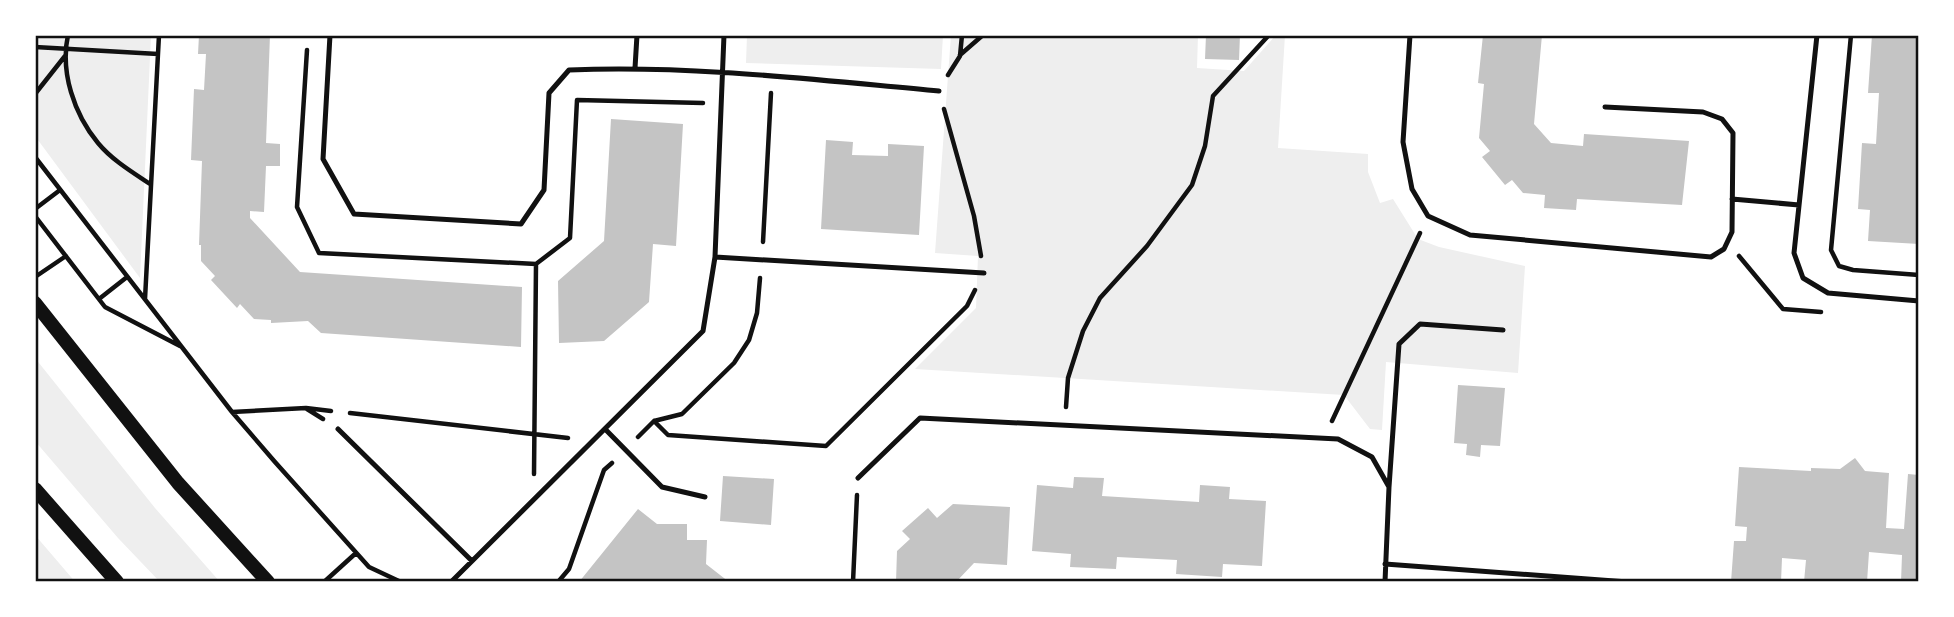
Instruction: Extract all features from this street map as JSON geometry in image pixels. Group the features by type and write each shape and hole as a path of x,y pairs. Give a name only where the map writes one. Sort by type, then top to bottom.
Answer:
{"main road":[{"path":"35,303 178,483 268,582"},
{"path":"35,489 117,582"}],"lane":[{"path":"330,35 323,159 354,214 521,224 544,190 549,93 569,70 635,68 772,76 939,91"},
{"path":"635,68 637,35"},
{"path":"451,582 703,331 715,257 724,35"},
{"path":"1410,35 1403,142 1412,189 1428,216 1470,236 1711,257 1724,249 1732,232 1733,133 1722,119 1703,112 1605,107"},
{"path":"1817,35 1794,253 1803,278 1828,293 1919,301"},
{"path":"1732,199 1799,205"},
{"path":"715,257 984,273"},
{"path":"1385,582 1399,344 1420,324 1503,330"},
{"path":"858,478 920,418 1338,439 1372,457 1389,487"},
{"path":"338,429 472,561"},
{"path":"605,429 662,487 705,497"},
{"path":"1385,564 1628,582"}],"path":[{"path":"68,35 65,48 68,83 78,113 98,144 120,164 151,184"},
{"path":"145,299 159,35"},
{"path":"960,56 961,35"},
{"path":"653,421 668,435 826,446 967,306 984,273 974,216 939,91 960,56 983,35"},
{"path":"1065,426 1068,378 1088,320 1100,298 1147,246 1192,185 1205,146 1213,96 1269,35"},
{"path":"1851,35 1831,250 1839,266 1853,270 1919,275"},
{"path":"35,47 158,54"},
{"path":"307,48 297,207 318,253 536,264 570,238 577,100 722,104"},
{"path":"35,94 66,55"},
{"path":"35,157 232,412 369,567 401,582"},
{"path":"35,209 60,190"},
{"path":"35,216 105,307 181,346"},
{"path":"1323,439 1428,216"},
{"path":"35,277 66,256"},
{"path":"535,499 533,434 536,264"},
{"path":"99,299 127,277"},
{"path":"232,412 306,408 333,411"},
{"path":"346,413 593,441"},
{"path":"853,582 858,478"},
{"path":"324,582 356,553"}],"shaded area":[{"path":"35,35 151,35 140,278 35,136"},
{"path":"747,35 943,35 941,69 746,63"},
{"path":"951,35 1198,35 1197,68 1244,71 1276,35 1285,35 1278,148 1368,154 1368,172 1380,203 1393,199 1418,239 1439,247 1525,266 1518,373 1386,362 1382,430 1370,429 1344,395 915,369 976,308 978,256 935,253"},
{"path":"35,358 155,508 220,582 160,582 118,538 35,441"},
{"path":"35,535 71,577 75,582 35,582"}],"building":[{"path":"199,35 270,35 266,143 280,144 280,166 266,166 264,212 250,211 250,218 300,272 522,287 521,347 321,333 308,321 271,323 271,320 254,319 240,304 237,308 211,280 215,276 201,261 199,245 202,161 191,160 194,89 204,90 206,54 198,54"},
{"path":"1206,35 1240,35 1239,60 1205,59"},
{"path":"1483,35 1542,35 1534,124 1551,143 1583,146 1584,134 1689,141 1682,205 1577,199 1576,210 1544,208 1545,195 1523,193 1512,180 1505,185 1482,157 1490,151 1479,138 1484,84 1478,83"},
{"path":"1872,35 1919,35 1919,244 1868,241 1870,210 1858,209 1862,143 1876,144 1879,93 1868,93"},
{"path":"611,119 683,124 676,246 653,244 649,302 604,341 559,343 558,281 604,241"},
{"path":"826,140 853,142 852,155 888,156 888,144 924,146 919,235 821,229"},
{"path":"1458,385 1505,388 1500,446 1481,445 1480,457 1466,455 1467,444 1454,443"},
{"path":"1855,458 1865,471 1889,473 1886,528 1904,529 1908,474 1919,475 1919,582 1901,582 1902,555 1869,552 1867,582 1804,582 1806,560 1782,558 1781,582 1731,582 1734,541 1746,541 1747,527 1735,526 1739,467 1811,471 1811,468 1840,469"},
{"path":"723,476 774,479 771,525 720,521"},
{"path":"1074,477 1104,478 1102,496 1199,502 1200,485 1230,487 1229,499 1266,501 1262,566 1223,564 1222,577 1176,574 1177,560 1117,557 1116,569 1070,567 1071,554 1032,551 1037,485 1073,488"},
{"path":"953,504 1010,507 1007,565 974,563 956,582 896,582 897,551 910,539 902,531 928,508 937,518"},
{"path":"638,509 657,524 687,524 687,540 707,540 706,564 729,582 579,582"}]}
